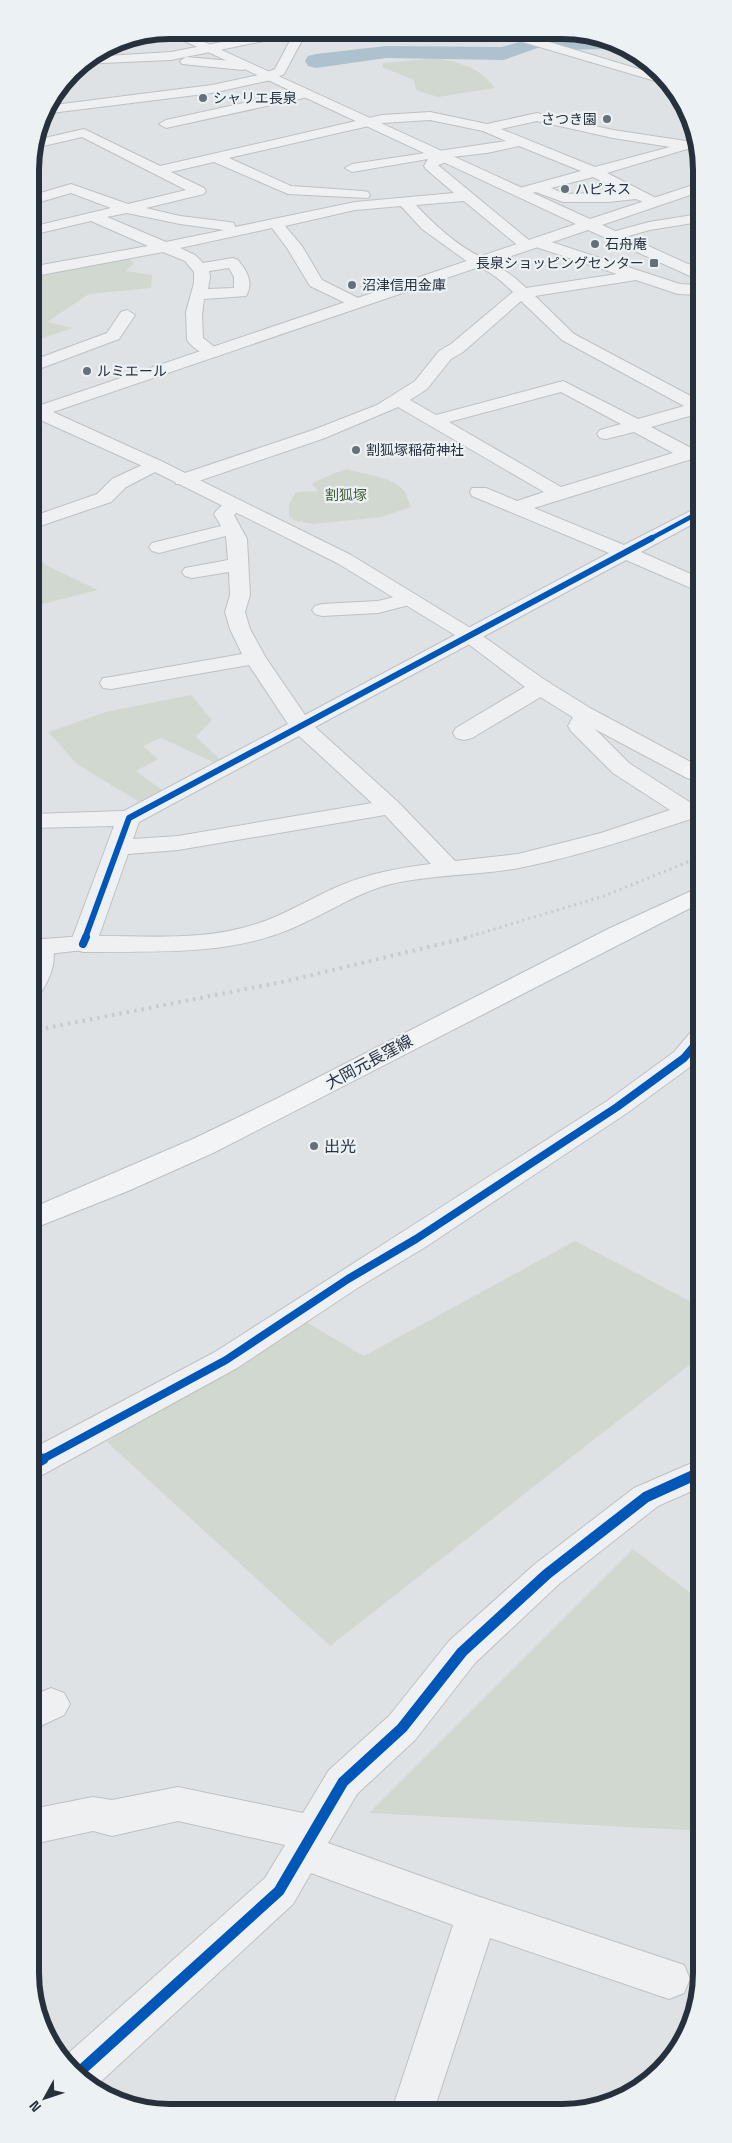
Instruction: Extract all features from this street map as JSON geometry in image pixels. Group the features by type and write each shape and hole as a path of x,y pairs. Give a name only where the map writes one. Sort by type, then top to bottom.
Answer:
{"main road":[{"name":"大岡元長窪線","path":"39,1216 241,1129 605,938 693,897"}],"street":[{"path":"186,39 366,123 437,159 521,192 693,269"},
{"path":"149,58 171,56 252,39"},
{"path":"54,109 212,89 267,77 280,71 296,39"},
{"path":"526,39 657,79"},
{"path":"104,56 243,66"},
{"path":"166,124 303,94"},
{"path":"160,170 382,119 430,116 487,128 595,172 653,202"},
{"path":"487,128 537,117 614,134 691,145"},
{"path":"40,229 199,191 84,133 41,143"},
{"path":"386,172 519,142"},
{"path":"521,192 691,147"},
{"path":"487,149 509,159"},
{"path":"217,158 288,190 363,195 386,202"},
{"path":"352,168 437,159"},
{"path":"437,159 466,196 532,243 678,289 693,290"},
{"path":"39,198 71,188 126,208 180,220 245,229"},
{"path":"536,188 564,198 608,198 638,194"},
{"path":"39,410 693,189"},
{"path":"39,270 164,248 355,206 466,196"},
{"path":"405,202 427,226 478,262 502,274 568,337 693,405"},
{"path":"242,214 272,224 294,246 316,283 356,303"},
{"path":"91,216 190,258 201,268 203,276 194,311 196,340 213,352"},
{"path":"617,235 650,226 693,219"},
{"path":"198,294 240,293 243,285 240,273 233,263 201,268"},
{"path":"183,480 332,429 383,409 421,385 445,355 457,348 516,296 523,293 638,275"},
{"path":"39,364 113,336 127,315"},
{"path":"436,420 563,386 693,456"},
{"path":"398,400 436,420 558,493"},
{"path":"606,434 693,410"},
{"path":"39,415 155,466 344,559 470,636 541,687 585,714 693,769"},
{"path":"516,507 558,493 693,457"},
{"path":"39,519 104,498 118,483 155,466"},
{"path":"479,492 627,553 693,583"},
{"path":"235,505 224,514 237,539 240,595 235,612 240,629 255,658 301,726 390,807 449,869"},
{"path":"39,821 129,818 627,553 693,516"},
{"path":"158,547 232,529"},
{"path":"192,572 239,564"},
{"path":"322,610 378,607 410,599"},
{"path":"111,683 255,658"},
{"path":"464,733 541,687"},
{"path":"585,714 579,726 621,768 693,808"},
{"path":"118,847 178,843 390,807"},
{"path":"39,947 83,944 190,943 244,936 279,925 349,891 386,877 518,861 609,838 693,809"},
{"path":"83,944 129,818"},
{"path":"39,1461 226,1360 617,1108 684,1058 693,1047"},
{"path":"82,2070 279,1892 343,1782 402,1728 462,1652 547,1574 646,1496 693,1475"},
{"path":"39,1825 93,1814 112,1818 178,1804 307,1843 477,1915 669,1979"},
{"path":"415,2104 477,1915"}],"green space":[{"path":"436,58 469,67 483,75 495,88 438,97 416,90 414,80 382,67 383,63"},
{"path":"125,255 134,263 126,271 152,275 151,288 89,294 47,322 73,328 43,338 39,337 39,271"},
{"name":"割狐塚","path":"347,469 394,482 405,492 411,507 382,517 313,524 296,521 289,516 289,505 295,493 318,491 312,484"},
{"path":"39,556 44,564 98,590 39,605"},
{"path":"191,695 212,720 196,737 221,760 213,762 161,738 143,746 158,759 136,771 162,790 139,802 77,764 48,732 106,712"},
{"path":"575,1241 693,1303 693,1362 330,1646 107,1442 294,1315 364,1356"},
{"path":"633,1549 693,1595 693,1831 369,1813"}],"waterway":[{"path":"552,44 597,43"},
{"path":"316,61 386,52 504,54 534,44"}],"railway":[{"path":"465,938 604,896 693,860"},
{"path":"39,1029 287,981 470,937"}],"cycle path":[{"path":"83,944 129,818 693,516"},
{"path":"39,1461 226,1360 348,1279 416,1239 617,1107 684,1058 693,1047"},
{"path":"82,2070 279,1891 343,1782 402,1728 462,1652 547,1574 646,1497 693,1476"}],"place":[{"name":"シャリエ長泉","path":"203,98"},
{"name":"さつき園","path":"607,119"},
{"name":"ハピネス","path":"565,189"},
{"name":"石舟庵","path":"595,244"},
{"name":"長泉ショッピングセンター","path":"654,263"},
{"name":"沼津信用金庫","path":"352,285"},
{"name":"ルミエール","path":"87,371"},
{"name":"割狐塚稲荷神社","path":"356,450"},
{"name":"出光","path":"314,1146"}]}
